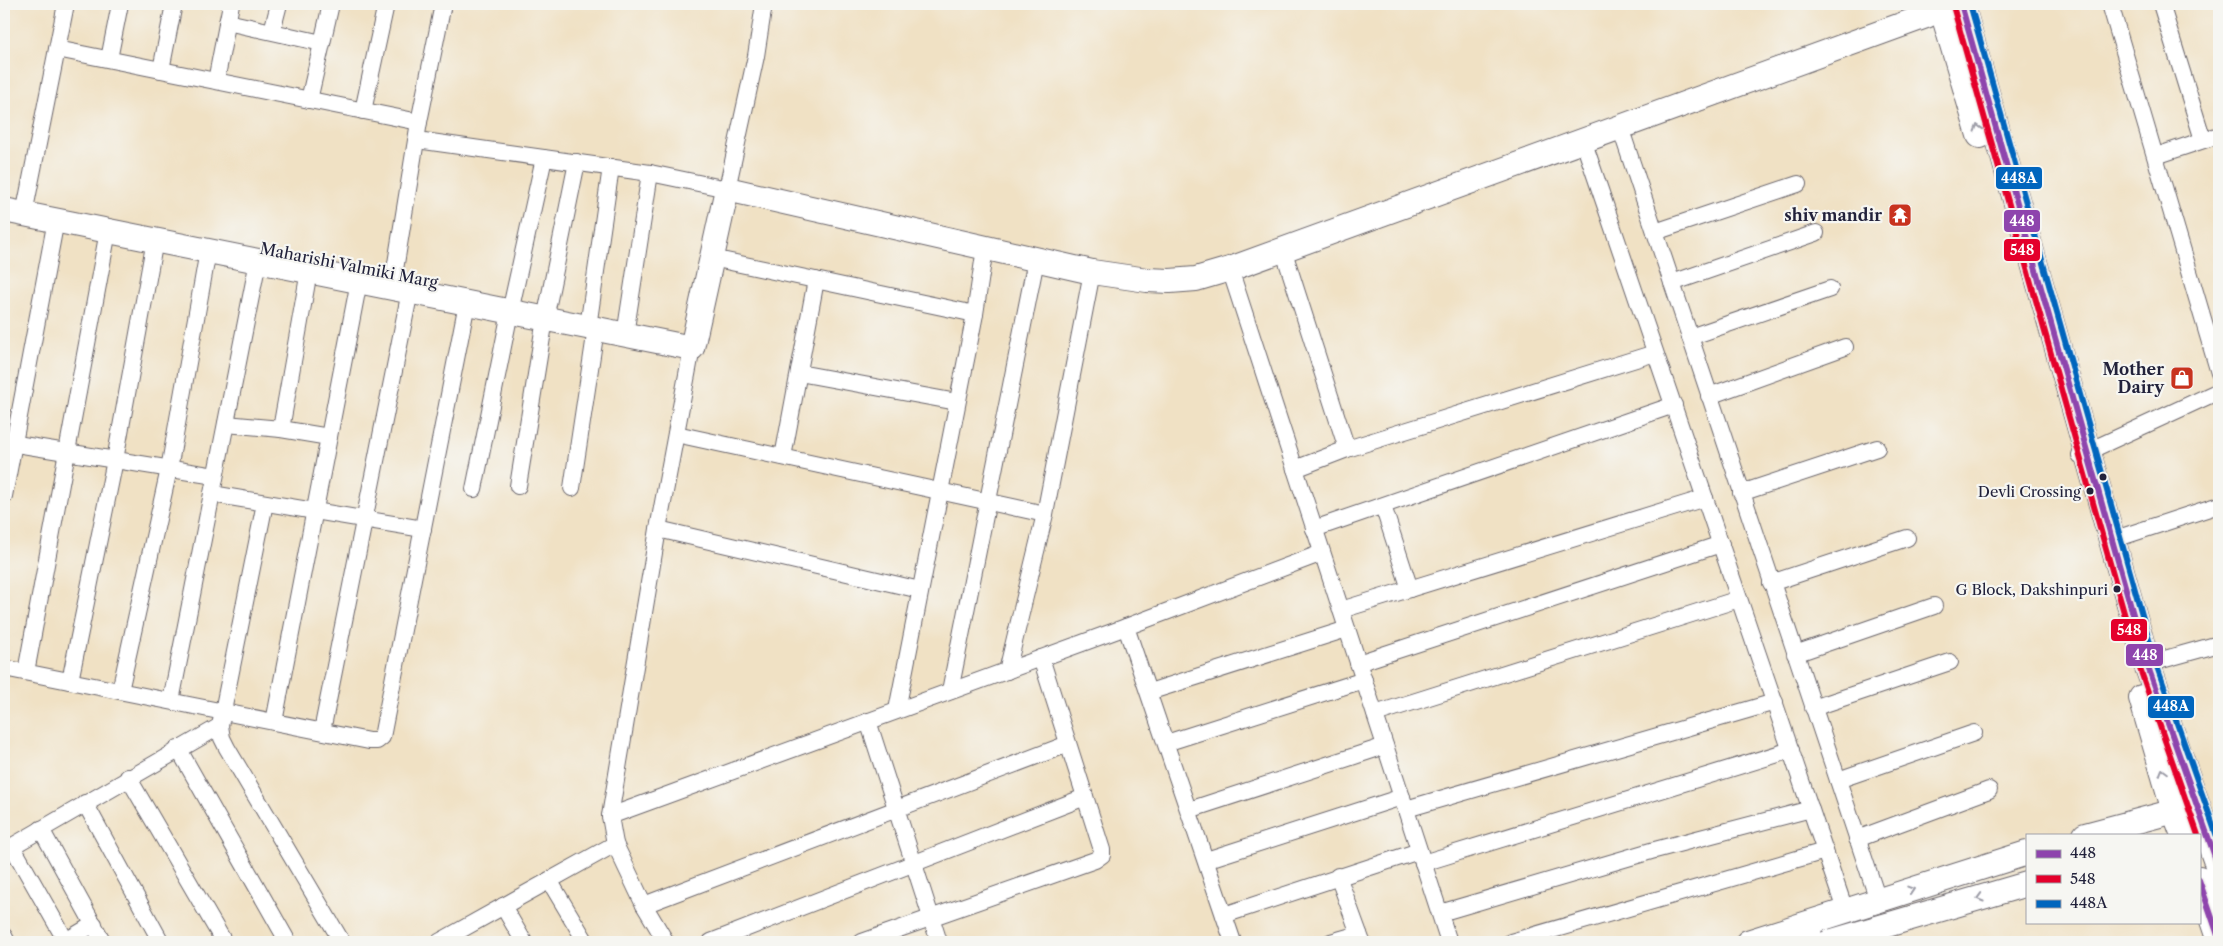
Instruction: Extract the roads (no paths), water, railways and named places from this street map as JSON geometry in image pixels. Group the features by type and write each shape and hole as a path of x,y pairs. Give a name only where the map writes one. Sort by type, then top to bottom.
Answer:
{"main road":[{"path":"1948,5 2082,454 2175,811 2184,834"},
{"path":"2082,454 2112,540 2147,664 2219,868"},
{"path":"2200,882 2219,938"}],"street":[{"path":"18,207 57,49 66,4"},
{"path":"109,59 120,4"},
{"path":"161,70 174,4"},
{"path":"216,81 231,4"},
{"path":"272,31 279,4"},
{"path":"309,100 330,4"},
{"path":"363,111 386,4"},
{"path":"322,731 364,519 399,284 418,122 443,4"},
{"path":"666,942 644,905 615,844 610,816 658,529 676,434 694,340 756,56 764,4"},
{"path":"2110,4 2219,372"},
{"path":"2161,4 2203,140"},
{"path":"417,140 650,173 1092,272 1147,280 1196,279 1230,269 1926,16 1948,5"},
{"path":"227,22 322,43"},
{"path":"57,49 418,122"},
{"path":"1620,127 1878,900"},
{"path":"2156,156 2219,135"},
{"path":"1583,140 1845,910"},
{"path":"474,489 544,158"},
{"path":"518,486 546,311 577,162"},
{"path":"572,488 611,167"},
{"path":"626,327 650,173"},
{"path":"1655,232 1798,184"},
{"name":"Maharishi Valmiki Marg","path":"4,194 18,207 56,220 359,281 399,284 546,311 591,323 626,327 694,340"},
{"name":"Maharishi Valmiki Marg","path":"18,207 167,229 399,284 467,303 512,305"},
{"path":"4,496 9,443 56,220"},
{"path":"26,672 108,231"},
{"path":"1672,283 1816,233"},
{"path":"70,681 115,460 155,240"},
{"path":"897,710 975,314 985,248"},
{"path":"1283,249 1347,449"},
{"path":"120,691 169,469 208,251"},
{"path":"712,258 975,314"},
{"path":"950,691 1036,260"},
{"path":"171,701 258,261"},
{"path":"1230,269 1449,942"},
{"path":"280,429 309,271"},
{"path":"1007,671 1045,514 1092,272"},
{"path":"783,457 816,280"},
{"path":"274,722 359,281"},
{"path":"1690,337 1830,289"},
{"path":"4,668 171,701 221,718 274,722 377,741 382,737 467,303"},
{"path":"1709,396 1845,348"},
{"path":"1295,469 1347,449 1656,353"},
{"path":"799,373 957,402"},
{"path":"2082,454 2219,391"},
{"path":"1314,529 1674,406"},
{"path":"226,424 280,429 329,437"},
{"path":"676,434 1045,514"},
{"path":"9,443 215,476"},
{"path":"1741,493 1877,448"},
{"path":"212,494 423,529"},
{"path":"1341,610 1705,498"},
{"path":"265,503 221,718 222,738 342,942"},
{"path":"2112,540 2219,505"},
{"path":"1383,506 1410,589"},
{"path":"658,529 920,590"},
{"path":"1771,583 1907,538"},
{"path":"1358,663 1720,544"},
{"path":"610,816 1007,671 1322,553"},
{"path":"1375,714 1740,599"},
{"path":"1795,654 1934,606"},
{"path":"1126,627 1234,942"},
{"path":"1149,692 1347,629"},
{"path":"2147,664 2219,644"},
{"path":"862,942 1099,858 1102,850 1041,658"},
{"path":"1813,708 1950,662"},
{"path":"1166,743 1364,680"},
{"path":"1206,860 1404,803 1774,702"},
{"path":"94,924 65,942 8,848 178,748 221,718"},
{"path":"868,721 939,942"},
{"path":"1838,780 1974,733"},
{"path":"644,905 1068,744"},
{"path":"1189,810 1385,746"},
{"path":"178,748 288,942"},
{"path":"1224,915 1338,876 1421,857 1791,750"},
{"path":"128,777 224,942"},
{"path":"1857,839 1989,790"},
{"path":"711,942 913,862 1085,797"},
{"path":"85,803 161,942"},
{"path":"1440,914 1661,849 1811,809"},
{"path":"2089,834 2175,811"},
{"path":"41,829 103,942"},
{"path":"438,942 463,936 503,906 615,844"},
{"path":"1511,942 1825,851"},
{"path":"1748,942 1813,932 1845,910 2026,853"},
{"path":"1331,942 1360,938 1338,876"},
{"path":"549,880 586,942"},
{"path":"1829,942 2026,884"},
{"path":"503,906 524,942"},
{"path":"4,936 7,942"}],"place":[{"name":"shiv mandir","path":"1900,215"},
{"name":"Mother Dairy","path":"2182,378"},
{"name":"Devli Crossing","path":"2090,491"},
{"name":"G Block, Dakshinpuri","path":"2117,589"}]}
